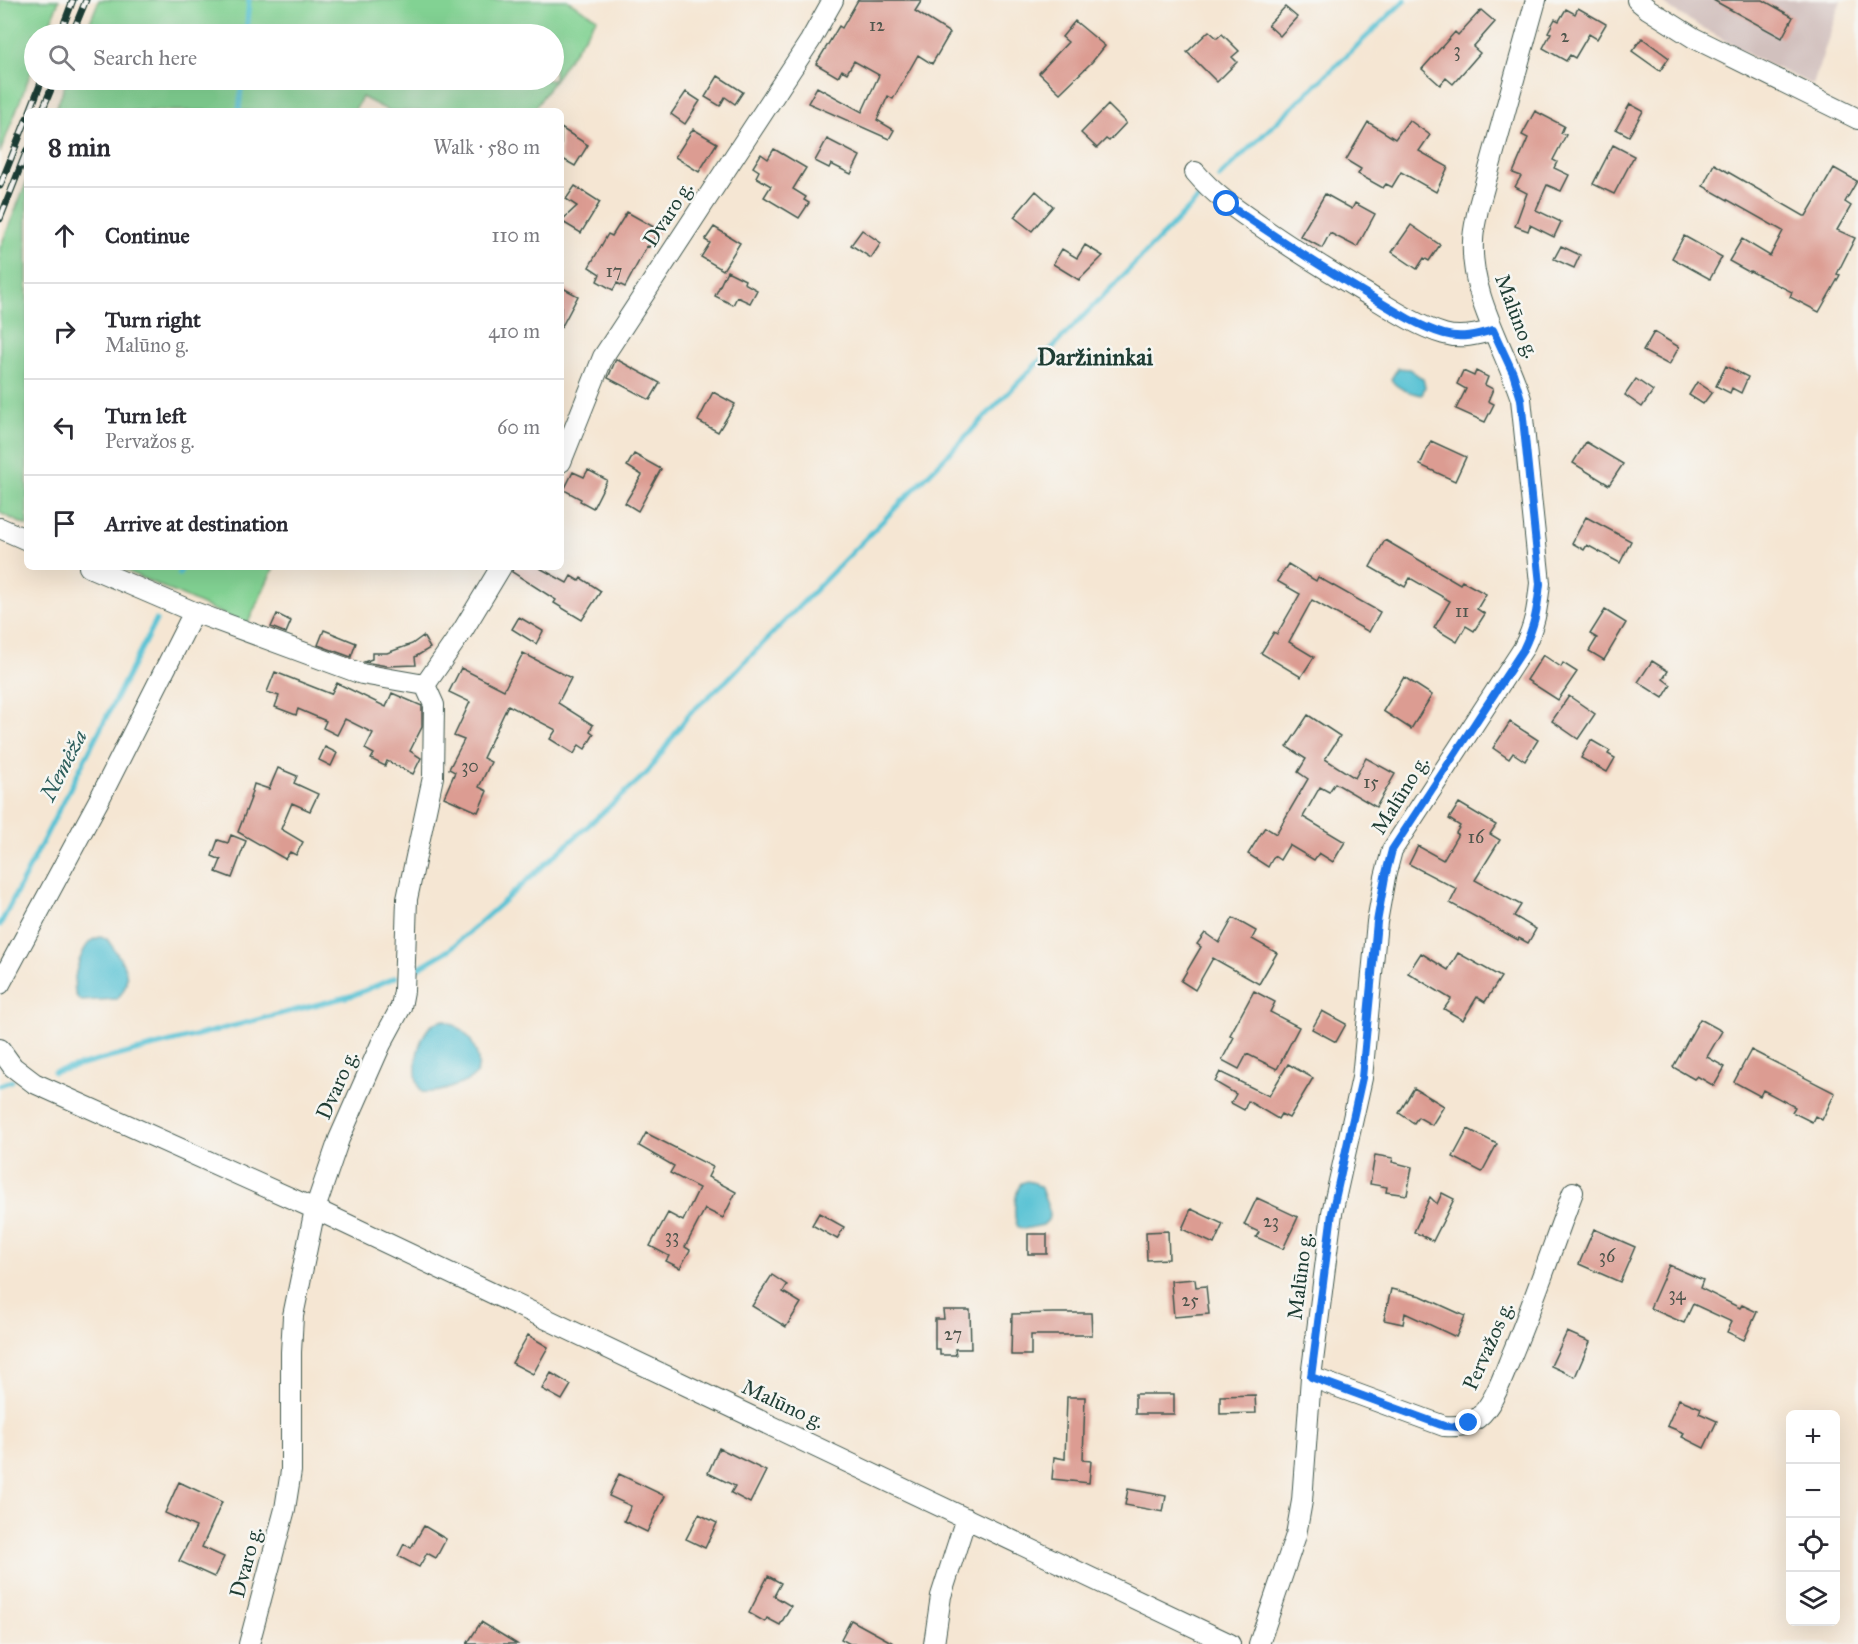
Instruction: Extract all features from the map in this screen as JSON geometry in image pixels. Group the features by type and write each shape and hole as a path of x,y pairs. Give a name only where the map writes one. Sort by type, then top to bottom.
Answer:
{"street":[{"name":"Dvaro g.","path":"564,454 603,357 810,41 833,0"},
{"name":"Malūno g.","path":"1259,1644 1296,1535 1302,1501 1311,1377 1332,1213 1362,1078 1377,922 1392,850 1523,650 1533,630 1537,612 1540,584 1521,399 1479,288 1474,267 1473,242 1478,209 1536,0"},
{"path":"1637,0 1694,38 1858,119"},
{"path":"1195,172 1227,204 1309,260 1405,316 1444,334 1459,337 1476,336 1493,330"},
{"path":"0,528 24,539"},
{"path":"96,570 194,612 362,674 425,686 463,630 499,570"},
{"path":"0,984 100,798 194,612"},
{"name":"Dvaro g.","path":"249,1644 285,1509 291,1471 293,1316 315,1209 339,1139 381,1044 401,1007 404,991 407,899 433,777 434,705 425,686"},
{"name":"Malūno g.","path":"0,1049 13,1067 34,1083 315,1209 1230,1644"},
{"name":"Pervažos g.","path":"1311,1377 1444,1426 1459,1427 1469,1423 1483,1413 1500,1385 1531,1310 1572,1192"},
{"path":"934,1644 941,1596 966,1518"}],"shaded area":[{"path":"1660,0 1841,0 1813,85 1758,60 1672,10"}],"green space":[{"path":"0,0 59,0 50,24 24,24 24,90 0,153"},
{"path":"99,0 567,0 597,18 564,66 564,24 89,24"},
{"path":"63,90 547,90 535,108 383,108 362,97 356,108 56,108"},
{"path":"24,188 24,525 0,513 0,248"},
{"path":"125,570 273,570 247,625"}],"water":[{"path":"1398,368 1409,369 1423,379 1425,387 1422,395 1404,390 1393,382 1391,379"},
{"path":"100,937 107,939 125,968 126,983 117,999 81,1001 75,989 76,971 87,946 92,940"},
{"path":"444,1020 459,1028 471,1041 478,1058 477,1070 473,1077 463,1083 439,1091 422,1092 416,1070 420,1044 434,1023"},
{"path":"1027,1181 1041,1188 1050,1213 1043,1225 1024,1229 1018,1227 1016,1222 1015,1205 1021,1183"}],"building":[{"path":"858,0 922,0 915,11 950,33 932,64 918,55 893,99 888,96 877,120 894,130 889,139 808,103 817,87 862,112 879,75 854,61 847,73 842,70 838,77 816,64 839,26 842,28"},
{"path":"1713,0 1763,0 1793,17 1782,38"},
{"path":"1285,7 1297,17 1280,36 1268,25"},
{"path":"1578,8 1606,24 1597,39 1589,34 1575,58 1570,55 1566,61 1543,48 1555,19 1559,21 1566,9 1575,14"},
{"path":"1481,10 1495,22 1473,47 1480,53 1453,84 1446,78 1440,85 1422,69 1455,32 1458,35"},
{"path":"1075,21 1105,46 1060,93 1039,73 1068,42 1062,37"},
{"path":"1209,31 1217,38 1222,34 1239,51 1232,57 1237,62 1217,82 1187,52"},
{"path":"1642,38 1669,58 1660,71 1632,51"},
{"path":"718,76 743,92 735,104 725,97 720,106 705,97"},
{"path":"686,92 700,101 685,124 671,114"},
{"path":"1630,104 1643,111 1629,136 1616,129"},
{"path":"1108,105 1126,123 1109,141 1106,139 1097,148 1081,133"},
{"path":"1535,111 1564,126 1561,133 1566,135 1553,160 1557,162 1554,168 1569,175 1561,191 1547,185 1536,210 1561,222 1554,237 1530,225 1528,231 1515,226 1527,193 1515,187 1521,176 1513,173 1528,138 1522,135"},
{"path":"1409,120 1430,135 1419,151 1448,167 1436,192 1401,172 1392,187 1386,184 1383,188 1358,174 1361,169 1346,160 1368,122 1395,139"},
{"path":"693,129 717,143 699,172 675,157"},
{"path":"564,130 588,145 575,166 564,160"},
{"path":"827,139 860,156 851,174 831,164 829,168 815,161"},
{"path":"1613,145 1634,156 1614,194 1593,184"},
{"path":"774,149 806,168 793,189 806,197 804,200 809,203 799,218 764,197 771,186 756,177 759,171 753,167 761,154 768,159"},
{"path":"1714,164 1804,216 1834,168 1857,181 1845,202 1851,206 1837,230 1855,238 1837,274 1840,275 1819,312 1790,297 1792,292 1729,261 1742,239 1770,256 1783,231 1703,186"},
{"path":"575,186 600,202 581,233 564,223 564,218 577,206 566,199"},
{"path":"1036,191 1053,206 1032,231 1014,217"},
{"path":"1325,194 1352,209 1355,203 1375,214 1357,247 1330,233 1322,248 1300,236"},
{"path":"627,212 659,230 649,247 647,246 625,287 617,283 613,290 597,281 600,274 589,267 608,234 612,236"},
{"path":"1411,225 1440,245 1429,261 1424,258 1417,269 1392,252"},
{"path":"714,227 740,243 723,270 701,257 710,243 705,240"},
{"path":"862,230 881,243 871,258 851,245"},
{"path":"1684,236 1722,257 1710,279 1672,258"},
{"path":"1085,245 1103,256 1079,280 1053,264 1062,249 1077,258"},
{"path":"1561,246 1580,255 1574,268 1554,259"},
{"path":"727,271 745,280 744,283 757,290 750,303 737,297 733,305 715,296"},
{"path":"564,289 578,296 564,322"},
{"path":"1654,332 1679,347 1669,365 1643,351"},
{"path":"616,359 660,383 650,400 608,378"},
{"path":"1726,366 1748,377 1741,393 1732,388 1730,393 1716,386"},
{"path":"1463,371 1474,376 1476,371 1488,377 1485,385 1493,389 1488,401 1494,404 1485,422 1456,409 1466,389 1457,384"},
{"path":"1636,379 1653,391 1642,407 1625,395"},
{"path":"1697,382 1712,392 1703,404 1689,395"},
{"path":"713,392 735,404 718,432 698,421"},
{"path":"1431,441 1466,457 1455,481 1420,465"},
{"path":"1586,442 1623,464 1609,485 1573,463"},
{"path":"634,454 661,469 638,511 625,503 642,475 627,466"},
{"path":"588,470 607,480 593,508 564,490 573,472 584,477"},
{"path":"1586,517 1631,541 1620,563 1587,545 1584,550 1572,543"},
{"path":"1385,540 1460,584 1462,581 1486,594 1477,609 1485,614 1474,631 1466,626 1457,642 1434,628 1450,601 1410,578 1405,587 1370,567"},
{"path":"1288,564 1316,581 1318,577 1380,612 1369,632 1312,600 1289,642 1314,657 1301,677 1261,653 1274,632 1277,634 1300,594 1277,581"},
{"path":"512,570 543,570 567,583 571,576 579,581 581,578 601,591 582,620 554,603 556,600 512,572"},
{"path":"1605,610 1626,623 1604,660 1589,651 1597,638 1590,634"},
{"path":"277,614 291,621 286,633 271,627"},
{"path":"519,617 543,631 536,644 512,629"},
{"path":"324,630 356,643 351,657 318,645"},
{"path":"423,636 430,648 415,657 416,665 387,666 364,662 372,659 372,653 387,653 412,644"},
{"path":"523,653 571,678 558,703 593,725 590,731 594,734 585,749 579,745 574,754 550,739 556,730 508,705 483,758 491,762 479,787 487,791 478,812 444,797 455,772 449,769 464,740 454,736 470,702 449,692 461,668 504,690"},
{"path":"1543,655 1561,667 1563,663 1577,672 1558,700 1527,680"},
{"path":"1652,661 1668,671 1663,679 1671,685 1663,698 1638,682"},
{"path":"275,672 331,694 337,683 386,707 392,693 422,706 422,727 410,751 421,758 413,774 387,761 385,766 371,759 374,754 365,749 373,733 345,719 337,735 323,728 326,721 298,709 296,715 275,707 279,696 267,692"},
{"path":"1404,677 1432,695 1411,729 1383,711"},
{"path":"1569,696 1595,714 1578,739 1552,721"},
{"path":"1308,715 1340,736 1325,759 1355,778 1366,758 1395,774 1376,807 1335,783 1329,792 1320,787 1303,817 1345,842 1333,862 1319,853 1314,860 1289,845 1280,860 1274,856 1268,867 1248,854 1265,827 1276,834 1308,779 1298,772 1306,759 1287,747"},
{"path":"1510,722 1538,740 1525,761 1513,753 1509,759 1493,748"},
{"path":"1591,740 1610,751 1608,754 1615,758 1607,772 1581,758"},
{"path":"325,747 337,753 331,766 319,760"},
{"path":"278,768 297,776 294,783 318,794 310,811 292,803 281,829 303,842 296,855 290,852 285,859 238,832 254,784 269,789"},
{"path":"1459,803 1496,825 1490,834 1500,840 1475,880 1521,905 1514,916 1536,929 1528,943 1519,938 1518,940 1450,903 1457,889 1409,864 1418,846 1443,860 1458,834 1456,833 1460,826 1449,819"},
{"path":"231,835 246,841 232,878 216,872 221,860 212,856 218,840 228,843"},
{"path":"1233,918 1256,931 1252,939 1277,953 1259,984 1213,958 1195,990 1181,981 1201,947 1197,944 1205,933 1219,943"},
{"path":"1421,953 1448,970 1458,953 1501,977 1485,1002 1477,997 1463,1020 1444,1009 1451,999 1408,973"},
{"path":"1254,991 1275,1002 1270,1012 1299,1027 1277,1069 1247,1054 1239,1069 1222,1060 1234,1037 1230,1035"},
{"path":"1322,1011 1346,1024 1336,1042 1312,1029"},
{"path":"1700,1019 1722,1031 1707,1057 1725,1067 1714,1086 1697,1076 1694,1079 1673,1067"},
{"path":"1751,1050 1835,1093 1822,1120 1815,1116 1812,1122 1792,1112 1795,1107 1763,1090 1760,1096 1734,1082"},
{"path":"1288,1064 1313,1078 1289,1118 1281,1114 1278,1119 1248,1101 1244,1110 1231,1103 1236,1094 1215,1082 1220,1072 1269,1096"},
{"path":"1414,1088 1444,1106 1432,1125 1418,1117 1414,1123 1399,1113"},
{"path":"1468,1129 1497,1144 1482,1172 1453,1157"},
{"path":"646,1133 713,1167 708,1177 736,1192 723,1218 705,1209 685,1247 690,1250 680,1268 666,1261 669,1256 650,1246 668,1213 683,1221 699,1188 670,1173 674,1166 639,1146"},
{"path":"1375,1155 1393,1158 1392,1162 1412,1167 1407,1195 1386,1192 1387,1187 1370,1184"},
{"path":"1442,1193 1454,1199 1433,1241 1414,1232 1430,1197 1437,1204"},
{"path":"1257,1198 1298,1217 1283,1249 1256,1237 1259,1232 1244,1225"},
{"path":"1191,1209 1223,1224 1214,1244 1182,1229"},
{"path":"819,1213 844,1227 837,1239 812,1225"},
{"path":"1594,1229 1635,1247 1620,1282 1579,1264"},
{"path":"1168,1231 1169,1259 1147,1260 1146,1232"},
{"path":"1028,1234 1047,1234 1047,1254 1028,1254"},
{"path":"1669,1265 1703,1280 1700,1288 1740,1308 1742,1305 1757,1312 1744,1340 1727,1332 1732,1322 1693,1304 1684,1323 1650,1308"},
{"path":"772,1275 787,1285 783,1292 801,1303 786,1327 752,1306"},
{"path":"1195,1279 1196,1287 1206,1286 1209,1314 1174,1317 1171,1281"},
{"path":"1391,1289 1421,1296 1465,1316 1456,1337 1405,1313 1403,1324 1384,1320"},
{"path":"943,1310 970,1310 971,1349 955,1349 956,1355 940,1355 940,1349 935,1349 935,1319 944,1319"},
{"path":"1091,1313 1092,1335 1031,1335 1031,1355 1011,1355 1012,1314"},
{"path":"1567,1332 1590,1342 1575,1377 1551,1366"},
{"path":"528,1335 548,1347 533,1374 512,1363"},
{"path":"551,1373 571,1385 562,1400 542,1389"},
{"path":"1135,1394 1174,1394 1174,1414 1135,1414"},
{"path":"1255,1395 1256,1413 1220,1414 1220,1396"},
{"path":"1067,1397 1085,1397 1083,1460 1091,1461 1089,1483 1052,1479 1054,1457 1065,1459"},
{"path":"1679,1399 1701,1408 1699,1413 1717,1421 1704,1448 1682,1437 1684,1433 1667,1426"},
{"path":"719,1448 766,1471 750,1503 731,1493 735,1486 708,1473"},
{"path":"619,1474 665,1496 647,1532 624,1521 631,1506 609,1496"},
{"path":"179,1482 222,1502 202,1547 224,1557 214,1577 179,1561 196,1527 165,1513"},
{"path":"1128,1489 1166,1496 1163,1512 1125,1505"},
{"path":"699,1514 717,1523 705,1548 686,1539"},
{"path":"424,1526 446,1539 436,1558 427,1553 419,1567 398,1556 404,1544 411,1548"},
{"path":"768,1576 781,1583 774,1596 791,1606 780,1625 767,1618 765,1622 749,1613"},
{"path":"851,1620 895,1644 850,1644 841,1639"},
{"path":"481,1622 517,1644 467,1644"}],"waterway":[{"name":"Nemėža","path":"247,24 249,0"},
{"path":"1219,177 1405,0"},
{"name":"Nemėža","path":"239,108 241,90"},
{"path":"416,969 449,950 647,773 689,714 726,681 1201,196"},
{"name":"Nemėža","path":"179,574 181,570"},
{"name":"Nemėža","path":"0,925 156,620"},
{"path":"54,1072 354,995 396,977"},
{"path":"0,1085 12,1081"}],"railway":[{"path":"64,24 73,0"},
{"path":"76,24 86,0"},
{"path":"31,108 38,90"},
{"path":"43,108 51,90"},
{"path":"0,186 24,126"},
{"path":"0,219 24,158"}],"district":[{"name":"Daržininkai","path":"1095,357"}],"route":[{"path":"1227,204 1309,260 1405,316 1444,334 1459,337 1476,336 1493,330 1513,373 1521,399 1540,584 1537,612 1533,630 1523,650 1392,850 1377,922 1362,1078 1332,1213 1311,1377 1444,1426 1459,1427 1469,1423"}]}
